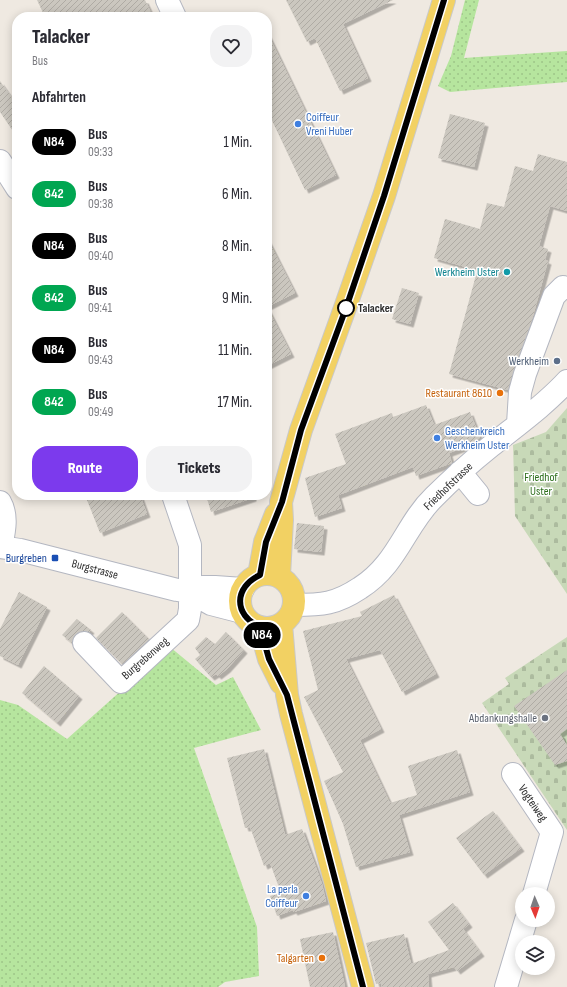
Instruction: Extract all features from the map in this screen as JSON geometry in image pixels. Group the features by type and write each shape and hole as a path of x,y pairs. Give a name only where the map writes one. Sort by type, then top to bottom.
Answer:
{"main road":[{"path":"269,576 282,502 301,430 346,308 384,196 444,0"},
{"path":"269,576 291,588 294,597 294,605 287,619 281,624 274,627 260,627 252,624 242,612 240,597 247,583 269,576"},
{"path":"281,624 287,695 363,987"},
{"path":"260,627 269,659 287,695"}],"street":[{"path":"167,0 173,12"},
{"path":"0,161 12,180"},
{"path":"518,424 520,392 544,319 554,296 563,287 567,288"},
{"name":"Friedhofstrasse","path":"294,605 324,604 361,588 398,551 421,512 433,498 460,472 550,399 567,381"},
{"path":"460,472 478,494"},
{"path":"175,500 190,545 190,592"},
{"path":"0,502 4,510 5,520 0,547"},
{"name":"Burgstrasse","path":"0,547 20,550 190,592 199,599 211,604 242,612"},
{"name":"Burgstrasse","path":"190,592 202,587 243,589"},
{"name":"Burgrebenweg","path":"84,643 122,682 188,620 190,592"},
{"name":"Vogteiweg","path":"513,774 552,832 536,887"},
{"path":"506,987 524,927"}],"green space":[{"path":"465,0 479,0 464,58 567,51 567,82 450,92 438,86 451,56"},
{"name":"Friedhof Uster","path":"567,408 567,594 515,516 513,445 546,432"},
{"path":"567,637 567,830 482,703 509,684 505,678"},
{"path":"170,647 216,685 233,677 261,730 194,748 257,927 259,976 225,982 218,987 0,987 0,700 18,705 67,739"}],"building":[{"path":"37,0 145,0 151,12 43,12"},
{"path":"286,0 393,0 343,24 368,78 340,91 315,38 307,42"},
{"path":"272,42 336,175 305,190 272,121"},
{"path":"0,81 12,98 12,130 0,112"},
{"path":"450,114 485,123 474,167 438,158"},
{"name":"Werkheim Uster","path":"538,154 567,162 567,211 550,206 539,246 548,249 545,260 548,261 533,316 508,390 449,374 476,275 468,273 469,268 434,258 445,219 480,229 487,203 504,207 515,166 533,171"},
{"path":"272,248 295,293 272,304"},
{"path":"402,288 419,293 410,324 392,319"},
{"path":"272,317 291,354 272,364"},
{"path":"426,405 434,425 470,412 480,438 474,444 449,453 452,463 416,476 413,467 338,495 342,508 315,517 305,478 346,464 335,434 392,413 393,417"},
{"path":"87,500 142,500 147,514 100,533"},
{"path":"207,500 247,500 211,512"},
{"path":"297,523 324,526 321,552 294,549"},
{"path":"19,592 47,607 18,665 0,656 0,629"},
{"path":"394,595 436,674 402,692 380,650 346,659 381,729 360,740 390,803 417,795 408,766 457,750 470,792 399,815 410,852 356,867 343,824 324,781 343,772 304,697 318,690 303,631 362,616 360,612"},
{"path":"122,612 149,639 122,664 96,638"},
{"path":"77,619 91,630 89,632 81,631 76,634 72,643 62,635"},
{"path":"226,632 244,650 227,669 218,676 216,674 211,677 195,659 200,655 195,648 206,637 215,644"},
{"path":"44,666 79,696 57,723 22,693"},
{"name":"Abdankungshalle","path":"567,670 567,729 560,734 567,745 567,761 555,765 514,706"},
{"path":"264,749 285,835 302,829 322,884 326,901 277,916 270,896 281,893 270,863 264,866 250,827 245,828 227,758"},
{"path":"493,811 521,848 484,875 456,838"},
{"path":"453,903 469,924 463,929 481,953 457,971 454,967 428,974 429,987 382,987 381,983 376,984 366,943 404,934 411,964 449,950 428,922"},
{"path":"333,932 345,987 310,987 300,939"}],"bus line":[{"name":"N84","path":"363,987 287,695 269,659 260,627 252,624 242,612 240,597 247,583 260,575 266,542 274,518 282,502 301,430 346,308 384,196 438,24 444,0"}],"place":[{"name":"Coiffeur Vreni Huber","path":"298,124"},
{"name":"Werkheim Uster","path":"507,272"},
{"name":"Talacker","path":"346,308"},
{"name":"Werkheim","path":"557,361"},
{"name":"Restaurant 8610","path":"500,393"},
{"name":"Geschenkreich Werkheim Uster","path":"437,438"},
{"name":"Burgreben","path":"55,558"},
{"name":"Abdankungshalle","path":"545,718"},
{"name":"La perla Coiffeur","path":"306,896"},
{"name":"Talgarten","path":"322,958"}]}
